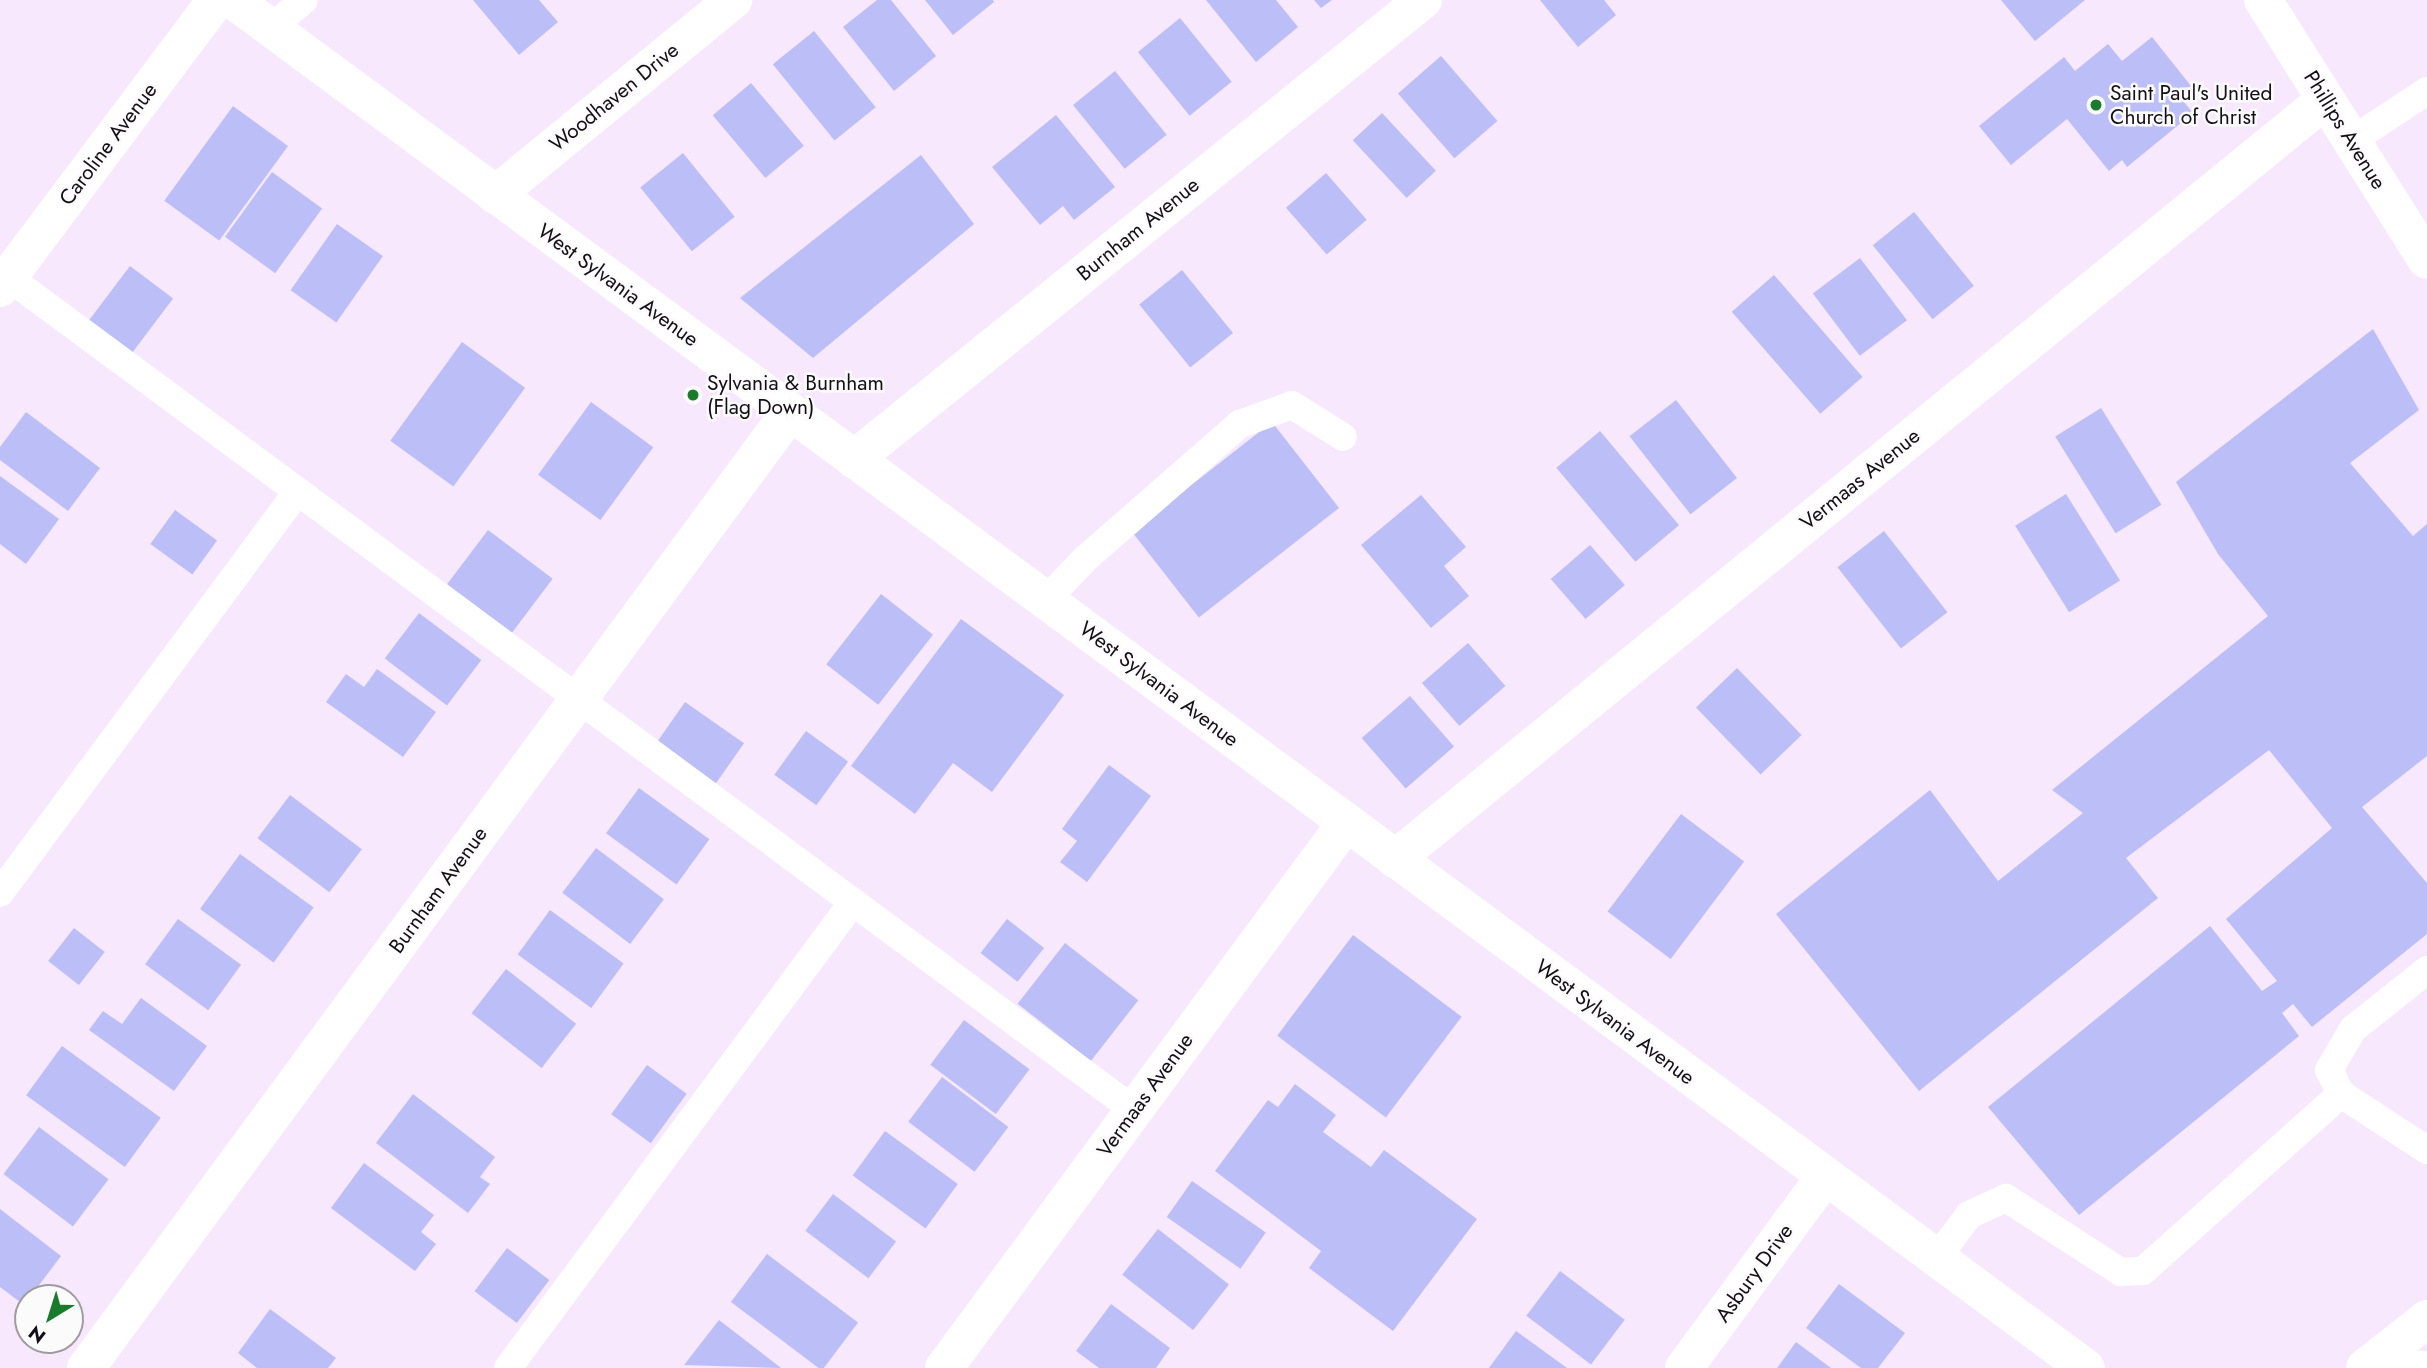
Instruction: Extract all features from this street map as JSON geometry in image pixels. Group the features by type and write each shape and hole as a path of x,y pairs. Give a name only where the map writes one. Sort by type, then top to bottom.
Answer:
{"street":[{"name":"Caroline Avenue","path":"4,282 216,0"},
{"name":"West Sylvania Avenue","path":"233,0 2086,1368"},
{"name":"Woodhaven Drive","path":"495,195 733,0"},
{"name":"Burnham Avenue","path":"854,459 1423,0"},
{"name":"Phillips Avenue","path":"2263,0 2427,260"},
{"name":"Vermaas Avenue","path":"1395,859 2325,100"},
{"name":"Burnham Avenue","path":"86,1368 790,412"},
{"name":"Vermaas Avenue","path":"944,1368 1346,823"},
{"name":"Asbury Drive","path":"1684,1368 1825,1177"},
{"path":"2368,1365 2427,1319"}],"lane":[{"path":"271,27 304,0"},
{"path":"2351,141 2427,91"},
{"path":"4,282 298,491 1134,1110"},
{"path":"1046,600 1084,559 1240,424 1292,405 1343,437"},
{"path":"0,893 298,491"},
{"path":"508,1368 853,902"},
{"path":"2427,970 2353,1029 2329,1069 2341,1094 2427,1150"},
{"path":"1936,1259 1969,1215 2006,1198 2121,1272 2143,1270 2341,1094"},
{"path":"2368,1365 2427,1365"}],"building":[{"path":"473,0 539,0 558,22 519,55"},
{"path":"877,0 891,0 936,56 894,91 843,27"},
{"path":"925,0 993,0 994,2 953,35"},
{"path":"1206,0 1276,0 1298,27 1256,62"},
{"path":"1314,0 1332,0 1321,8"},
{"path":"1540,0 1604,0 1616,15 1578,47"},
{"path":"2001,0 2085,0 2035,41"},
{"path":"1180,18 1232,82 1190,116 1138,52"},
{"path":"814,31 876,107 834,141 773,64"},
{"name":"Saint Paul's United Church of Christ","path":"2152,37 2191,86 2179,96 2193,113 2127,167 2122,160 2109,171 2067,119 2011,165 1979,126 2064,57 2075,71 2108,44 2122,61"},
{"path":"1441,56 1497,121 1454,158 1398,93"},
{"path":"1115,71 1167,135 1125,169 1073,105"},
{"path":"751,83 804,146 765,178 713,115"},
{"path":"233,106 288,146 219,241 164,201"},
{"path":"1382,113 1436,171 1407,198 1353,140"},
{"path":"1056,115 1115,187 1074,220 1063,206 1040,225 992,167"},
{"path":"683,153 735,217 692,251 640,188"},
{"path":"921,155 974,224 813,358 740,298"},
{"path":"272,172 322,208 275,273 225,237"},
{"path":"1326,173 1367,220 1327,255 1286,208"},
{"path":"1914,212 1974,286 1933,319 1873,245"},
{"path":"337,224 383,256 336,322 291,290"},
{"path":"1860,258 1907,320 1860,356 1813,294"},
{"path":"130,266 173,298 132,353 89,320"},
{"path":"1182,270 1233,333 1190,368 1139,305"},
{"path":"1774,275 1863,377 1820,414 1732,312"},
{"path":"2373,329 2419,410 2350,463 2413,536 2427,524 2427,756 2362,807 2427,883 2427,934 2312,1027 2293,1004 2282,1013 2299,1036 2079,1215 1988,1107 2210,926 2262,991 2277,981 2226,919 2332,828 2269,750 2126,858 2158,898 1919,1091 1776,914 1930,790 1998,881 2083,813 2052,790 2268,616 2218,554 2176,482"},
{"path":"462,342 525,388 453,487 390,441"},
{"path":"1676,400 1737,478 1690,514 1630,436"},
{"path":"591,402 653,447 600,520 538,475"},
{"path":"2101,408 2161,505 2116,533 2055,437"},
{"path":"26,412 100,468 68,511 0,460 0,447"},
{"path":"1272,422 1339,508 1199,617 1132,532"},
{"path":"1600,431 1679,525 1635,562 1556,468"},
{"path":"0,476 59,519 26,564 0,544"},
{"path":"2066,494 2120,581 2069,612 2015,526"},
{"path":"1421,495 1466,547 1444,566 1469,596 1431,628 1361,545"},
{"path":"175,510 217,541 192,575 150,544"},
{"path":"488,530 553,579 512,633 447,584"},
{"path":"1884,531 1947,612 1901,648 1838,567"},
{"path":"1590,545 1625,585 1586,619 1551,579"},
{"path":"881,594 933,635 878,705 826,664"},
{"path":"419,613 481,660 447,705 385,659"},
{"path":"961,619 1064,695 992,792 953,763 915,814 851,766"},
{"path":"1468,643 1505,686 1459,726 1422,683"},
{"path":"1737,668 1802,735 1761,774 1696,708"},
{"path":"377,669 436,712 403,757 326,702 346,674 364,687"},
{"path":"1410,696 1454,747 1406,789 1362,738"},
{"path":"685,702 744,743 716,783 657,742"},
{"path":"806,731 848,762 816,805 774,775"},
{"path":"1109,765 1151,796 1087,882 1060,862 1077,841 1062,829"},
{"path":"639,788 709,839 676,884 606,833"},
{"path":"290,795 362,849 329,892 258,838"},
{"path":"1681,814 1744,862 1671,959 1608,911"},
{"path":"596,848 664,899 630,944 562,893"},
{"path":"240,854 314,907 274,963 200,909"},
{"path":"550,910 624,963 591,1008 518,954"},
{"path":"178,919 241,965 208,1010 145,964"},
{"path":"1007,919 1044,948 1018,982 981,953"},
{"path":"74,928 105,952 79,985 48,961"},
{"path":"1353,935 1462,1017 1386,1117 1277,1036"},
{"path":"1065,943 1138,1000 1091,1061 1018,1004"},
{"path":"506,969 576,1024 542,1068 472,1013"},
{"path":"141,998 207,1046 174,1091 89,1030 103,1011 122,1024"},
{"path":"964,1020 1029,1069 996,1114 930,1065"},
{"path":"62,1046 161,1118 125,1167 26,1095"},
{"path":"647,1065 687,1094 651,1143 611,1114"},
{"path":"942,1077 1008,1127 975,1172 908,1122"},
{"path":"1295,1084 1336,1115 1323,1132 1371,1167 1384,1150 1477,1219 1393,1331 1309,1268 1321,1251 1215,1171 1268,1100 1278,1107"},
{"path":"413,1094 495,1157 480,1177 490,1184 468,1213 376,1143"},
{"path":"39,1127 108,1179 73,1226 3,1174"},
{"path":"885,1131 958,1184 925,1228 853,1175"},
{"path":"364,1163 434,1215 421,1232 436,1244 415,1271 331,1208"},
{"path":"1192,1181 1266,1233 1240,1269 1167,1217"},
{"path":"833,1194 896,1242 868,1278 805,1231"},
{"path":"0,1209 61,1256 40,1284 14,1284 14,1298 0,1287"},
{"path":"1158,1229 1229,1284 1193,1330 1122,1275"},
{"path":"507,1248 549,1280 517,1323 475,1291"},
{"path":"767,1254 858,1323 824,1368 819,1368 731,1302"},
{"path":"1560,1271 1625,1320 1591,1364 1526,1316"},
{"path":"1839,1284 1905,1333 1878,1368 1861,1368 1806,1328"},
{"path":"1111,1304 1170,1348 1156,1368 1099,1368 1076,1351"},
{"path":"270,1309 336,1358 328,1368 257,1368 238,1353"},
{"path":"719,1320 781,1368 684,1365"},
{"path":"1516,1331 1567,1368 1489,1368"},
{"path":"1796,1342 1831,1368 1777,1368"}],"place":[{"name":"Saint Paul's United Church of Christ","path":"2096,105"},
{"name":"Sylvania & Burnham (Flag Down)","path":"693,395"}]}
